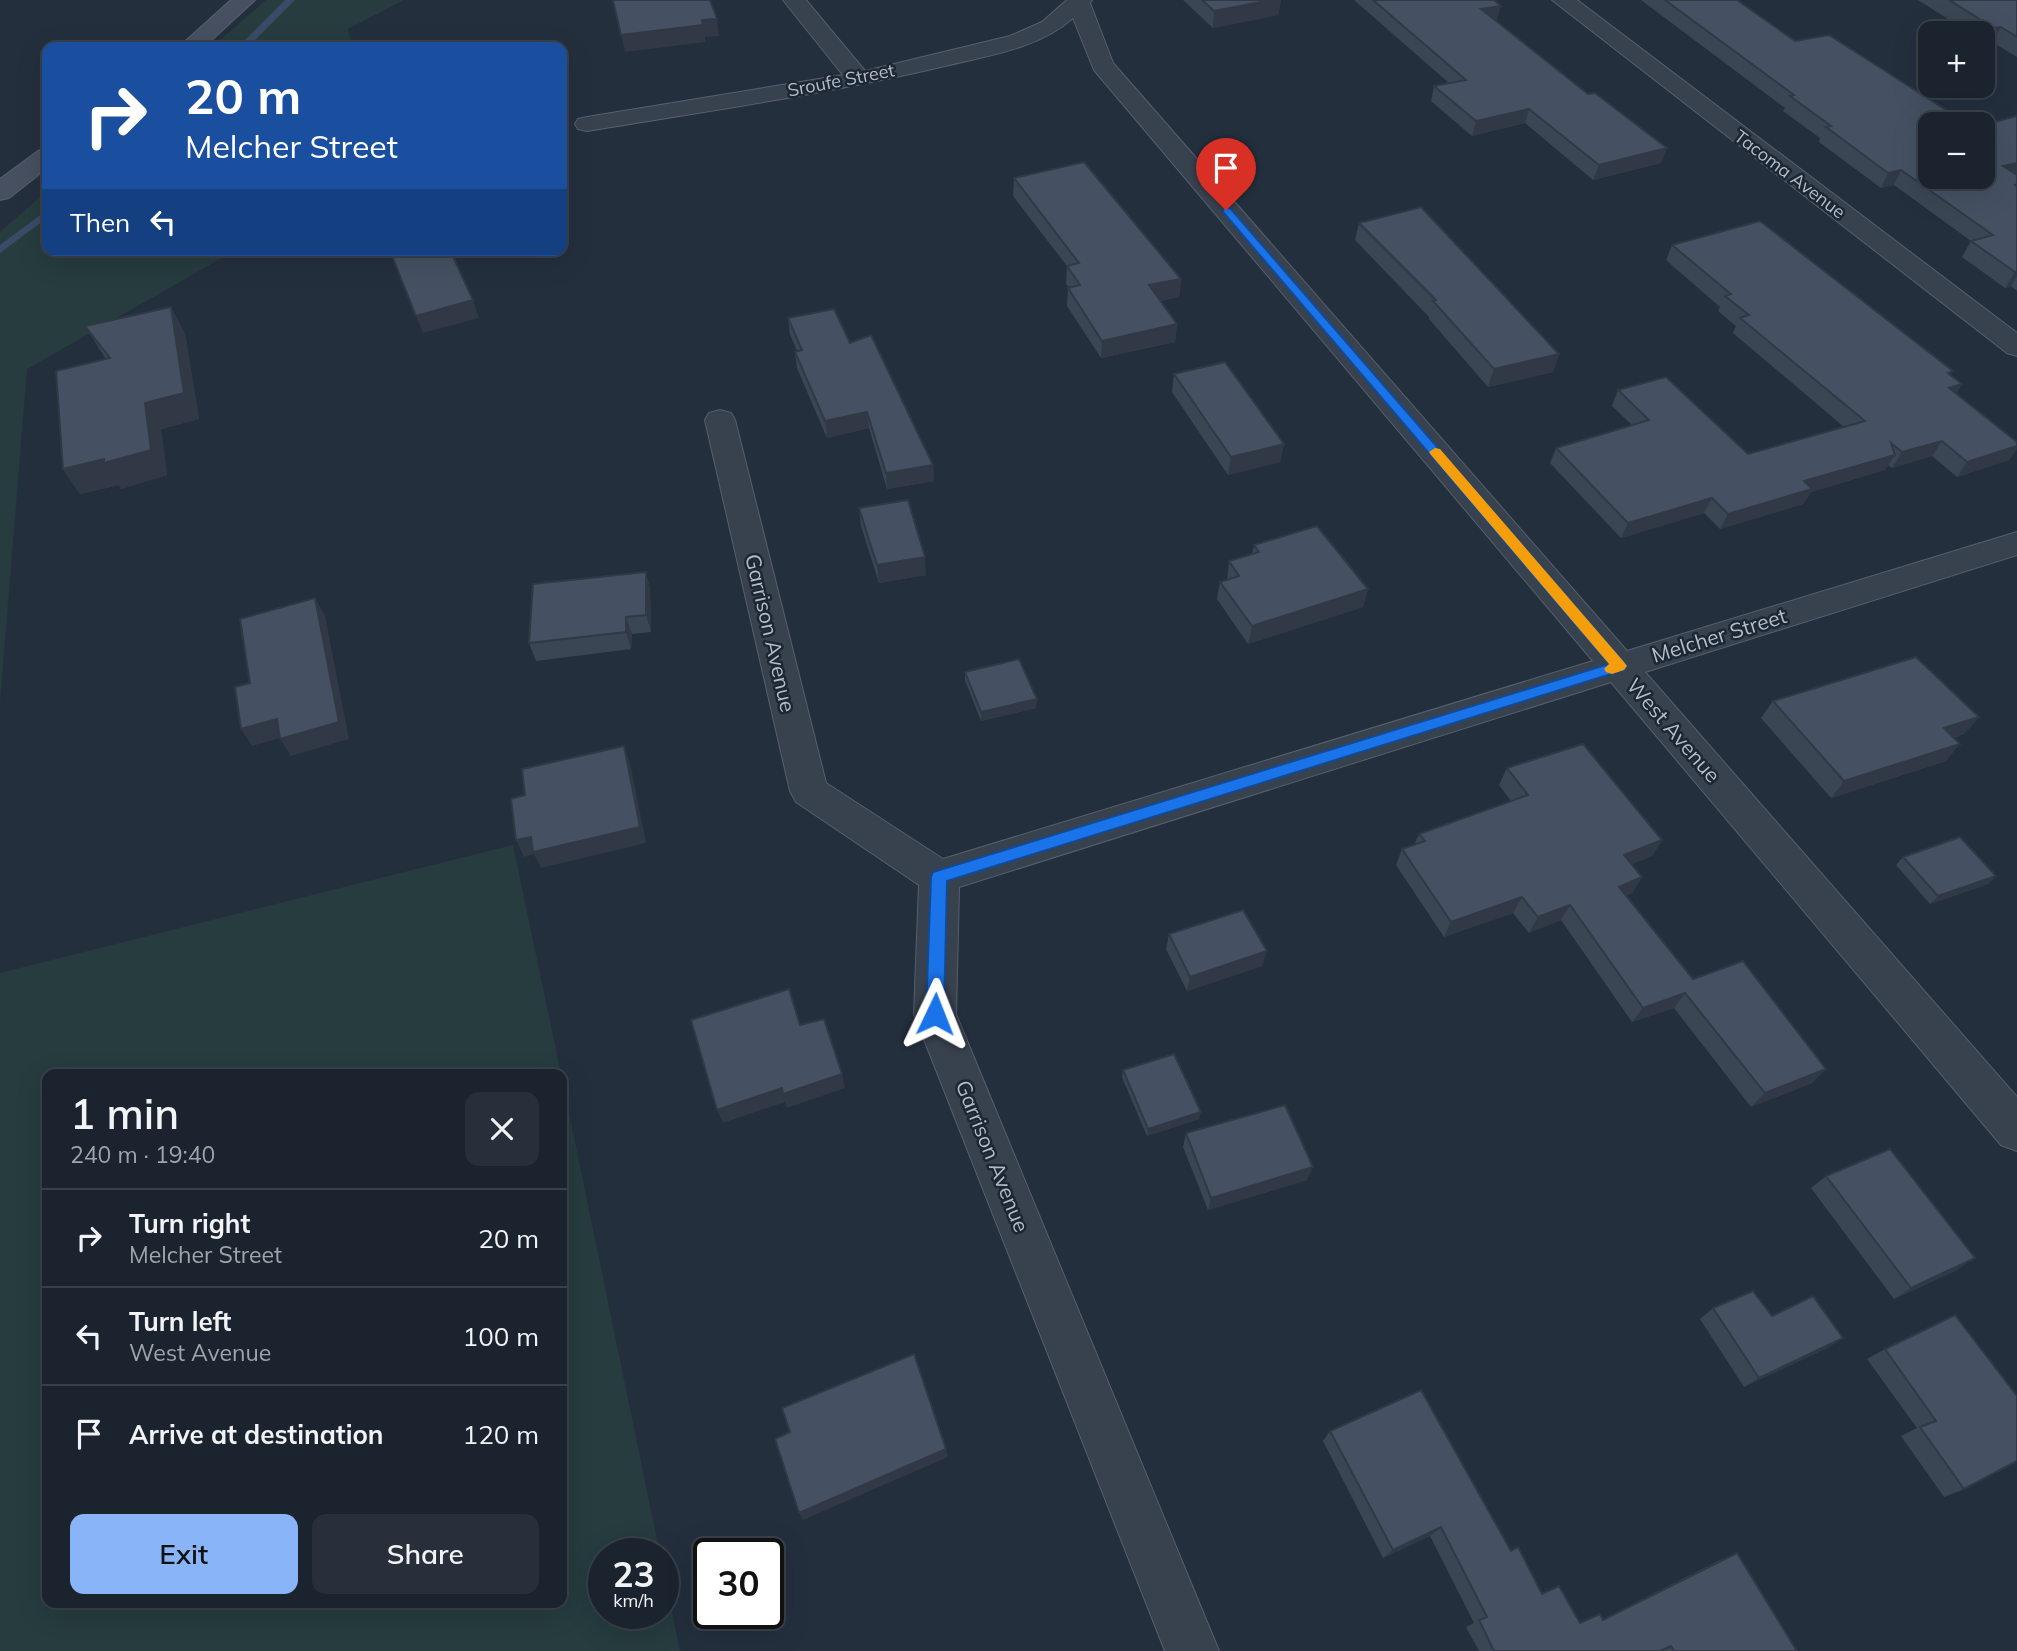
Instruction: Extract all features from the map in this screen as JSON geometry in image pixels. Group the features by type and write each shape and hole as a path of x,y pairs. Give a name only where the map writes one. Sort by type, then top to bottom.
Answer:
{"main road":[{"path":"196,42 244,0"},
{"path":"0,192 42,160"}],"street":[{"path":"794,0 859,79"},
{"name":"Sroufe Street","path":"587,124 859,79 1018,41 1050,27 1080,0"},
{"name":"West Avenue","path":"1080,0 1101,65 2017,1130"},
{"name":"Tacoma Avenue","path":"1563,0 2017,347"},
{"name":"Garrison Avenue","path":"720,420 809,791 939,877 935,1014 1192,1651"},
{"name":"Melcher Street","path":"939,877 2017,543"}],"green space":[{"path":"266,0 404,0 348,29 351,42 218,42"},
{"path":"42,195 42,256 225,256 27,369 0,702 0,232"},
{"path":"513,845 560,1069 42,1069 42,1608 567,1608 567,1103 657,1538 588,1538 588,1629 675,1629 680,1651 0,1651 0,973"}],"building":[{"path":"613,0 710,0 717,19 702,20 703,25 621,35"},
{"path":"1202,0 1271,0 1214,11"},
{"path":"1373,0 1494,0 1501,6 1481,9 1588,94 1595,93 1667,148 1599,165 1529,109 1476,121 1434,86 1466,80"},
{"path":"1665,0 1737,0 1795,41 1829,35 1918,92 1918,98 1927,98 1949,112 1918,112 1918,182 1901,170 1888,173 1826,127 1831,126 1790,96 1794,95"},
{"path":"1949,0 2017,0 2017,37 2001,27 1995,28 1995,21 1983,21"},
{"path":"2017,116 2017,163 2003,166 2017,175 2017,272 1971,241 1993,235 1928,189 1995,189 1995,122"},
{"path":"1084,162 1181,279 1149,285 1177,324 1102,341 1068,288 1080,285 1067,266 1079,263 1014,178"},
{"path":"1421,207 1559,354 1494,369 1433,301 1436,300 1359,223"},
{"path":"1760,221 1953,371 1948,373 1962,384 1949,388 2017,442 2017,446 1967,462 1942,441 1902,452 1891,443 1895,455 1804,481 1812,489 1728,514 1712,498 1628,523 1556,448 1649,420 1618,390 1666,377 1748,454 1865,421 1740,318 1749,315 1725,296 1731,294 1672,245"},
{"path":"392,256 453,256 473,300 416,316"},
{"path":"171,307 184,393 145,403 151,450 104,463 104,459 63,469 56,371 110,358 85,326"},
{"path":"834,309 850,343 871,335 933,465 886,473 867,412 825,421 795,352 802,350 788,318"},
{"path":"1225,362 1284,444 1231,457 1174,374"},
{"path":"908,500 925,557 877,565 859,508"},
{"path":"1317,526 1368,589 1252,626 1220,582 1239,576 1229,561 1259,552 1254,545"},
{"path":"646,572 646,615 626,617 626,632 529,643 533,584"},
{"path":"315,598 339,722 280,739 277,719 241,729 235,687 250,683 240,619"},
{"path":"1916,657 1979,717 1944,728 1960,744 1844,781 1773,701"},
{"path":"1019,659 1037,699 981,712 965,672"},
{"path":"1583,744 1662,840 1624,855 1642,877 1619,887 1693,979 1743,961 1826,1069 1765,1093 1685,993 1643,1008 1570,905 1538,917 1522,897 1451,922 1402,849 1425,841 1419,834 1528,795 1507,768"},
{"path":"624,746 640,827 533,852 531,837 516,840 511,799 525,795 522,769"},
{"path":"1960,837 1996,876 1938,896 1903,857"},
{"path":"1243,910 1267,951 1190,977 1169,934"},
{"path":"789,989 800,1025 824,1019 842,1074 783,1094 782,1088 717,1110 691,1020"},
{"path":"1174,1054 1201,1112 1148,1129 1123,1070"},
{"path":"1285,1105 1313,1167 1211,1198 1186,1133"},
{"path":"1890,1149 1975,1258 1911,1288 1826,1176"},
{"path":"1753,1291 1772,1316 1813,1296 1843,1338 1759,1378 1713,1308"},
{"path":"1955,1315 2017,1396 2017,1461 1964,1489 1920,1427 1936,1421 1885,1349"},
{"path":"914,1354 946,1449 799,1513 775,1439 790,1432 782,1408"},
{"path":"1421,1390 1511,1551 1518,1547 1542,1594 1559,1586 1580,1623 1600,1614 1603,1620 1737,1553 1797,1651 1674,1651 1671,1646 1660,1651 1494,1651 1479,1620 1487,1617 1441,1527 1393,1550 1330,1431"}],"waterway":[{"path":"248,42 290,0"},
{"path":"0,250 42,217"}],"slow traffic":[{"path":"1435,452 1619,666 1612,669"}],"route":[{"path":"935,1014 939,877 1619,666 1226,210"}]}
